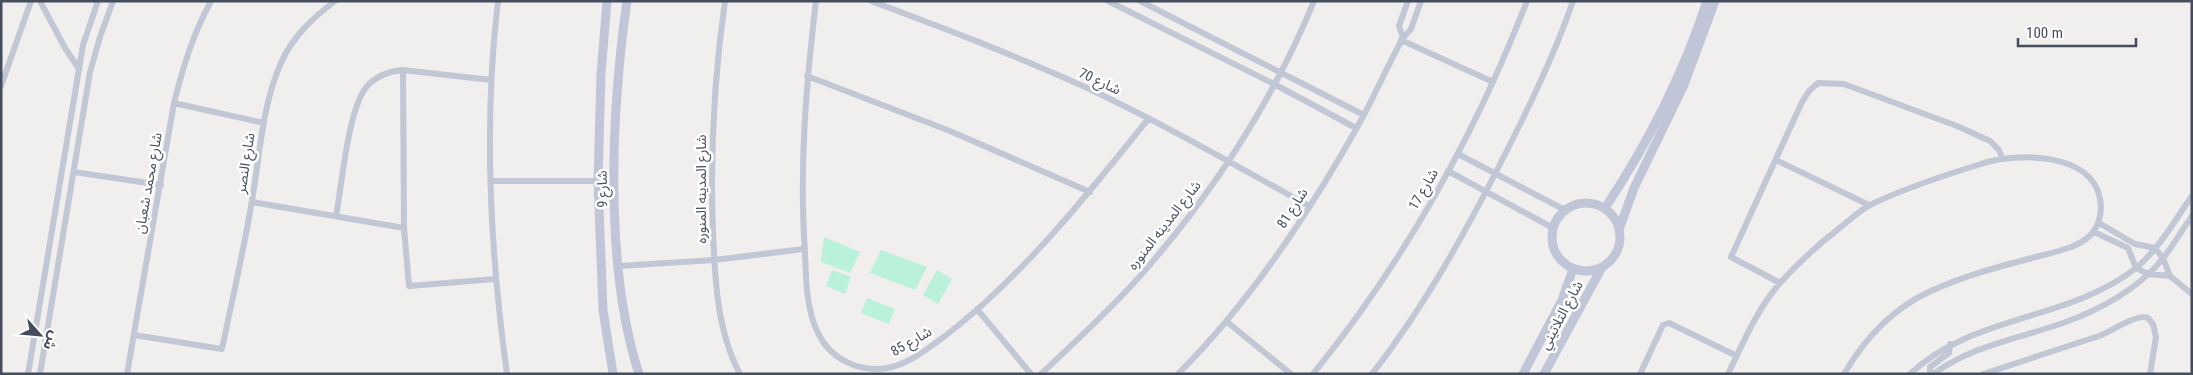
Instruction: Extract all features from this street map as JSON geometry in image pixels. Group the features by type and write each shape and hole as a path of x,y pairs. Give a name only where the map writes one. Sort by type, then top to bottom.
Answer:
{"main road":[{"name":"شارع 9","path":"607,1 600,92 598,181 603,310 614,374"},
{"name":"شارع 9","path":"627,1 616,122 615,189 619,266 626,323 639,374"},
{"path":"1605,208 1639,154 1668,99 1690,49 1707,1"},
{"path":"1620,227 1634,188 1684,85 1715,1"},
{"path":"1584,203 1605,208 1614,216 1620,227 1621,239 1618,251 1611,261 1601,269 1587,272 1574,269 1563,263 1555,252 1552,240 1553,228 1565,210 1584,203"},
{"name":"شارع التلاتيني","path":"1523,374 1562,300 1574,269"},
{"name":"شارع التلاتيني","path":"1544,374 1601,269"}],"street":[{"path":"1,86 31,1"},
{"path":"40,1 64,48 79,69"},
{"path":"28,374 84,39 98,1"},
{"path":"40,374 90,72 113,1"},
{"name":"شارع محمد شعبان","path":"127,374 174,104 190,46 211,1"},
{"name":"شارع النصر","path":"134,335 222,349 252,202 271,87 281,61 296,37 315,17 335,1"},
{"path":"498,1 491,80 491,181 495,279 507,374"},
{"name":"شارع المدينه المنوره","path":"725,1 713,121 712,199 714,260 718,297 726,338 740,374"},
{"name":"شارع 85","path":"816,1 807,76 802,171 804,249 810,308 818,334 836,355 860,367 888,368 901,364 934,344 976,309 1034,252 1090,192 1149,118"},
{"name":"شارع 70","path":"871,1 1019,58 1149,118 1309,206"},
{"path":"1108,1 1274,84 1356,128"},
{"path":"1132,12 1139,1 1364,115"},
{"name":"شارع المدينه المنوره","path":"1041,374 1140,276 1186,220 1228,160 1274,84 1314,1"},
{"name":"شارع 81","path":"1402,39 1399,26 1408,1"},
{"name":"شارع 81","path":"1178,374 1226,321 1269,264 1309,206 1364,115 1402,39 1411,29 1421,1"},
{"name":"شارع 17","path":"1313,374 1368,302 1397,258 1458,154 1494,82 1527,1"},
{"path":"1372,374 1441,275 1487,191 1538,89 1573,1"},
{"path":"1402,39 1494,82"},
{"path":"336,216 357,104 367,86 374,79 393,71 403,70 491,80"},
{"path":"403,70 404,228 409,286 495,279"},
{"path":"807,76 950,130 1090,192"},
{"path":"1780,283 1731,257 1802,102 1809,90 1818,83 1844,84 1958,126 1990,141 2002,158"},
{"path":"174,104 264,122"},
{"path":"1458,154 1496,172 1565,210"},
{"path":"1728,374 1780,283 1825,239 1869,205 2002,158 2029,156 2050,159 2090,177 2101,202 2099,223 2094,232 2078,244 2063,250 1960,279 1930,291 1883,322 1858,350 1844,374"},
{"path":"1776,160 1869,205"},
{"path":"1448,171 1553,228"},
{"path":"74,172 161,185"},
{"path":"491,181 598,181"},
{"path":"1910,374 1934,354 1950,344 1979,332 2075,303 2115,282 2136,268 2155,248 2192,196"},
{"path":"252,202 404,228"},
{"path":"1950,344 1949,354 1930,367 1933,373 1973,350 2084,314 2109,302 2148,274 2163,258 2192,216"},
{"path":"2099,223 2135,244 2155,248 2163,258 2170,276 2192,294"},
{"path":"2094,232 2128,248 2136,268 2148,274 2170,276"},
{"path":"619,266 714,260 804,249"},
{"path":"976,309 1031,374"},
{"path":"1984,374 2099,336 2118,329 2137,316 2142,316 2148,318 2155,330 2150,374"},
{"path":"1226,321 1291,374"},
{"path":"1640,374 1663,325 1669,323 1737,356"},
{"path":"32,350 44,350"},
{"path":"1946,364 1946,374"}],"green space":[{"path":"824,237 860,252 850,273 821,262"},
{"path":"881,250 927,267 915,290 870,273"},
{"path":"832,270 851,277 845,294 826,286"},
{"path":"937,270 952,279 938,304 923,295"},
{"path":"867,298 895,309 889,324 861,313"}]}
